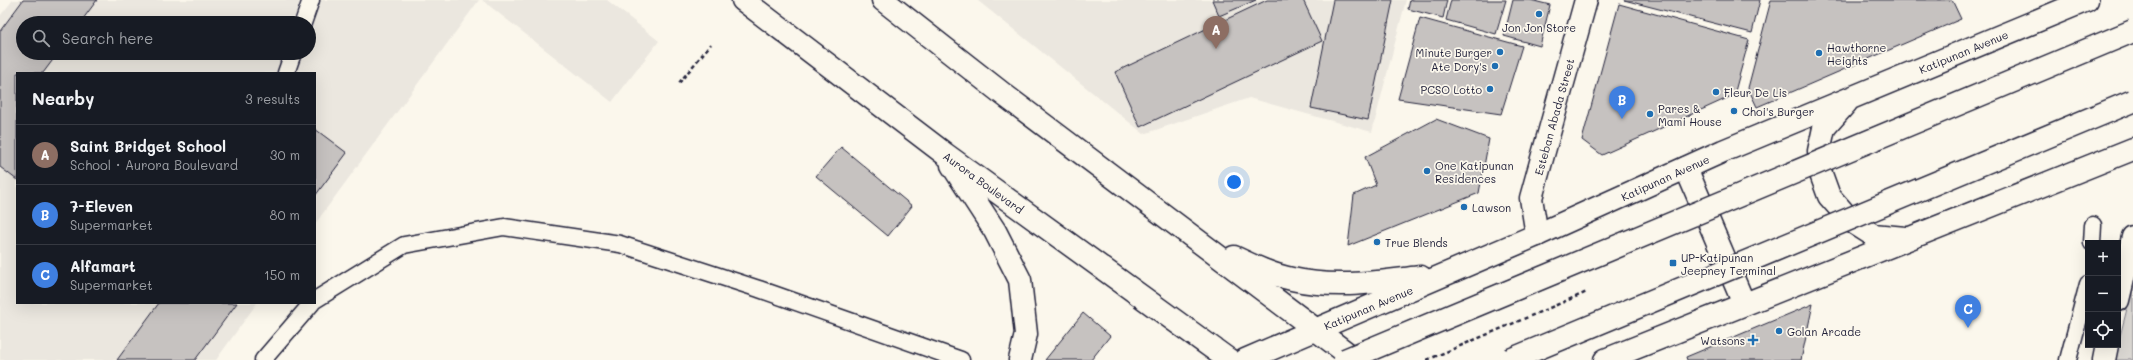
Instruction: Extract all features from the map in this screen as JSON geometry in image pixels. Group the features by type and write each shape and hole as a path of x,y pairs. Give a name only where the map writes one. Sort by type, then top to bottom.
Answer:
{"main road":[{"name":"Aurora Boulevard","path":"743,0 945,154 1230,360"},
{"path":"883,0 1003,94 1356,360"},
{"name":"Esteban Abada Street","path":"1537,235 1531,198 1586,0"},
{"name":"Katipunan Avenue","path":"1245,360 1537,235 1686,168 2087,0"},
{"path":"1345,360 2133,31"},
{"path":"1848,100 1824,128 1819,151 1821,174 1829,196 1851,221 1873,235 1910,238"},
{"path":"1510,360 2133,102"},
{"path":"1610,359 2133,149"},
{"path":"945,154 996,231 1020,280 1026,334 1020,360"},
{"path":"1686,168 1744,304"},
{"path":"2121,287 2133,237"},
{"path":"1195,239 1259,268 1299,280 1322,284 1353,284 1442,275"},
{"path":"2104,360 2106,348"}],"lane":[{"path":"305,16 311,0"},
{"path":"286,72 291,60"},
{"path":"2092,240 2093,225"},
{"path":"316,299 404,245 504,227 620,244 759,289 961,360"},
{"path":"2068,360 2085,295"},
{"path":"264,360 311,304"}],"path":[{"path":"679,83 711,44"},
{"path":"1428,360 1594,289"}],"shaded area":[{"path":"13,0 479,0 316,223 316,72 16,72 16,304 256,304 216,360 0,360 0,16"},
{"path":"482,0 607,0 659,41 612,102"},
{"path":"977,0 1406,0 1372,132 1249,98 1144,134"},
{"path":"2133,285 2133,360 2114,360 2117,348 2121,348 2121,332"}],"building":[{"path":"23,0 97,0 85,16 16,16 16,60 53,60 44,72 16,72 16,179 0,167 0,31"},
{"path":"1212,0 1256,0 1219,16"},
{"path":"1267,0 1303,0 1322,41 1140,127 1115,72"},
{"path":"1333,0 1393,0 1368,120 1311,108"},
{"path":"1410,0 1447,0 1443,18 1408,9"},
{"path":"1451,0 1506,0 1496,34 1446,20"},
{"path":"1513,0 1530,0 1550,5 1540,46 1504,36"},
{"path":"1624,0 1760,0 1752,33"},
{"name":"Hawthorne Heights","path":"1771,0 1952,0 1961,19 1757,107 1748,88"},
{"path":"1619,4 1749,40 1734,95 1602,155 1582,140"},
{"path":"1420,18 1522,46 1501,114 1398,99"},
{"name":"One Katipunan Residences","path":"1436,119 1489,139 1479,193 1348,246 1354,195 1376,185 1365,157"},
{"path":"316,130 347,153 316,195"},
{"path":"841,147 912,206 888,236 816,176"},
{"path":"158,304 236,304 195,360 117,360"},
{"name":"Golan Arcade","path":"1813,304 1801,360 1687,360 1686,357"},
{"path":"1083,313 1110,336 1091,360 1045,360"}],"place":[{"name":"Jon Jon Store","path":"1539,14"},
{"name":"Saint Bridget School","path":"1216,49"},
{"name":"Minute Burger","path":"1500,52"},
{"name":"Hawthorne Heights","path":"1819,53"},
{"name":"Ate Dory's","path":"1495,66"},
{"name":"PCSO Lotto","path":"1490,89"},
{"name":"Fleur De Lis","path":"1716,92"},
{"name":"Choi's Burger","path":"1734,111"},
{"name":"Pares & Mami House","path":"1650,114"},
{"name":"7-Eleven","path":"1622,119"},
{"name":"One Katipunan Residences","path":"1427,171"},
{"name":"Lawson","path":"1464,207"},
{"name":"True Blends","path":"1377,242"},
{"name":"UP-Katipunan Jeepney Terminal","path":"1673,263"},
{"name":"Alfamart","path":"1968,328"},
{"name":"Golan Arcade","path":"1779,331"},
{"name":"Watsons","path":"1753,340"}]}
